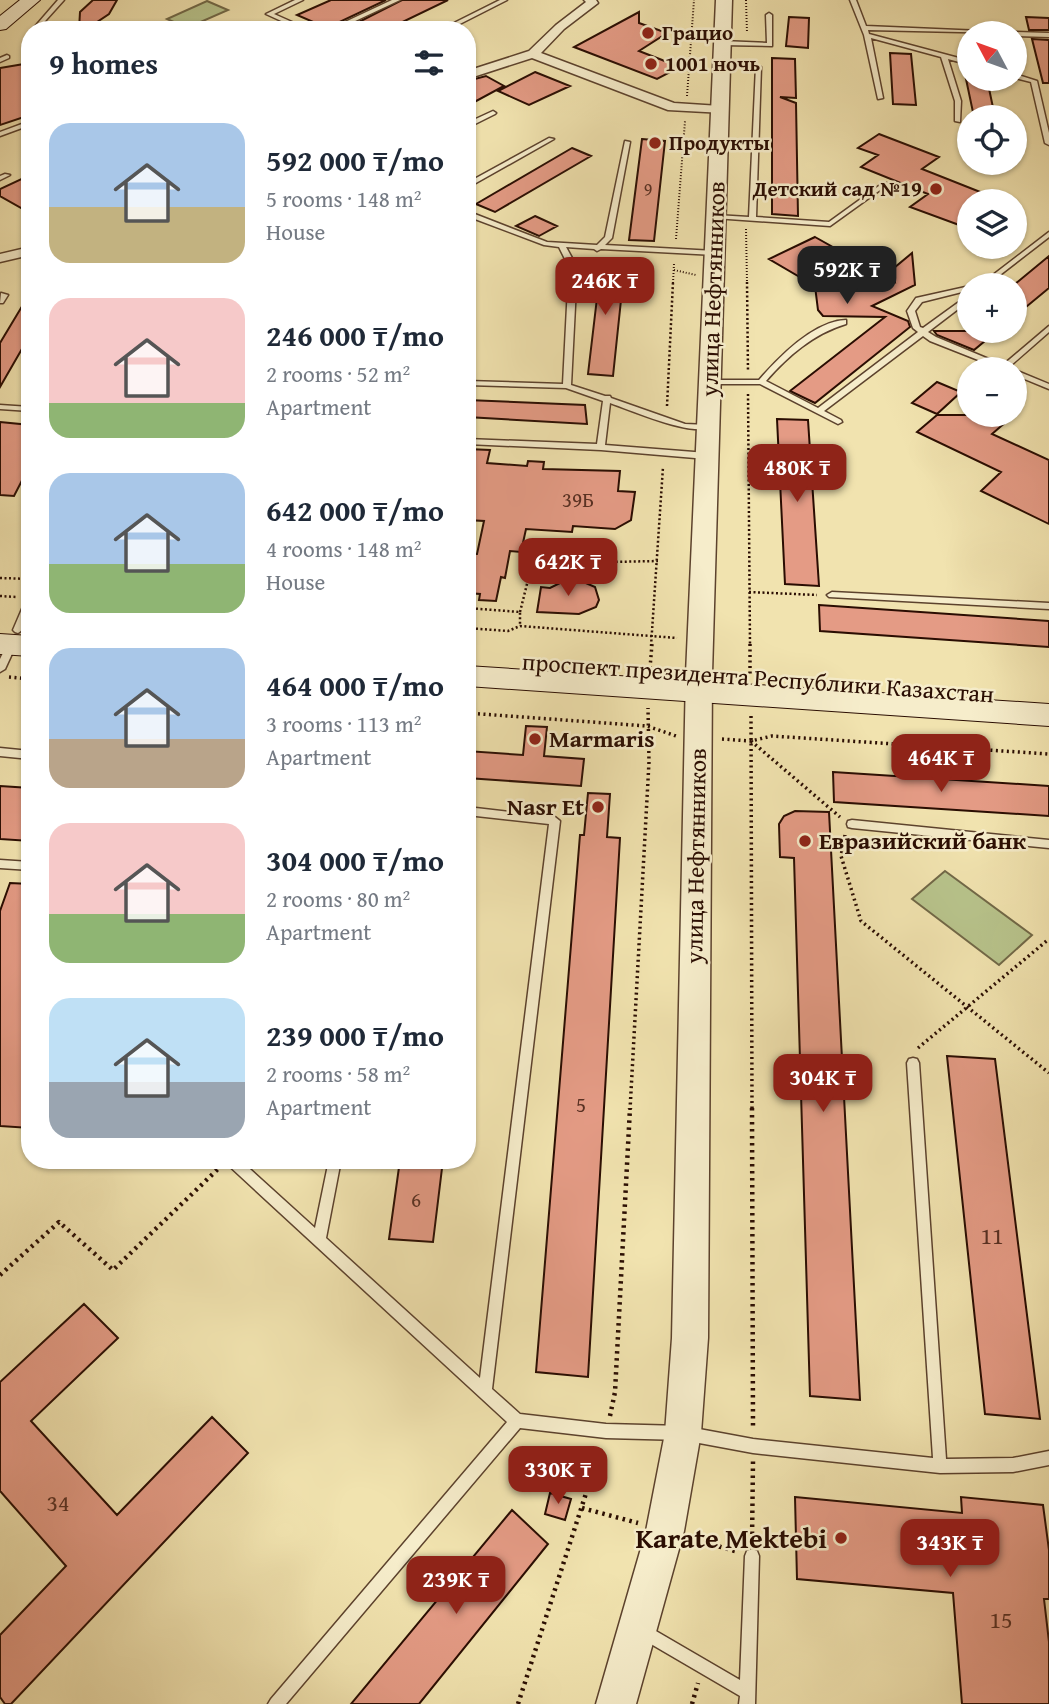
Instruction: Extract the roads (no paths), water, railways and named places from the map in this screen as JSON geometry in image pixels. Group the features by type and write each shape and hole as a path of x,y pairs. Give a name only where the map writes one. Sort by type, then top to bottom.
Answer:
{"main road":[{"path":"0,25 31,0"},
{"name":"проспект президента Республики Казахстан","path":"476,661 649,680"},
{"name":"проспект президента Республики Казахстан","path":"476,676 649,680 1049,697"},
{"name":"проспект президента Республики Казахстан","path":"751,686 1049,715"}],"street":[{"path":"476,72 533,54 560,27 592,3 590,0"},
{"name":"улица Нефтянников","path":"616,1704 665,1531 683,1433 690,1338 700,639 724,0"},
{"path":"533,54 658,102 685,108 719,110"},
{"path":"0,258 21,253"}],"lane":[{"path":"41,21 61,0"},
{"path":"286,21 269,14 300,0"},
{"path":"351,21 397,0"},
{"path":"461,21 504,0"},
{"path":"853,0 866,31 880,98"},
{"path":"722,43 770,45 769,15"},
{"path":"866,31 957,32"},
{"path":"866,31 957,60"},
{"path":"1027,34 1049,35"},
{"path":"944,56 958,105"},
{"path":"749,219 758,67"},
{"path":"1027,79 1034,81 1048,142"},
{"path":"476,122 493,113"},
{"path":"0,134 21,126"},
{"path":"476,181 551,139"},
{"path":"597,249 607,238 627,142"},
{"path":"716,217 830,224 885,184"},
{"path":"476,217 530,240 562,246 715,253"},
{"path":"999,273 1049,234"},
{"path":"562,246 573,267 567,386"},
{"path":"957,291 919,300 911,311 917,328 933,339 978,357"},
{"path":"818,412 957,307"},
{"path":"761,382 776,364 826,326 843,322"},
{"path":"1018,357 1049,328"},
{"path":"1027,377 1049,387"},
{"path":"710,382 761,382 838,422"},
{"path":"476,383 567,386 684,426 708,428"},
{"path":"601,447 607,398"},
{"path":"0,407 21,408"},
{"path":"476,441 601,447 707,456"},
{"path":"832,595 1049,606"},
{"path":"13,642 21,623"},
{"path":"0,752 21,754"},
{"path":"476,812 555,821 485,1393"},
{"path":"852,824 1049,844"},
{"path":"0,864 21,865"},
{"path":"913,1063 940,1466"},
{"path":"239,1169 517,1421 606,1431 683,1433 753,1446 940,1466 1013,1465 1049,1458"},
{"path":"319,1240 333,1169"},
{"path":"276,1704 517,1421"},
{"path":"747,1698 752,1556"},
{"path":"639,1629 747,1698"}],"place":[{"name":"Грацио","path":"648,33"},
{"name":"1001 ночь","path":"651,64"},
{"name":"Продукты","path":"655,143"},
{"name":"Детский сад №19","path":"936,189"},
{"name":"Marmaris","path":"535,739"},
{"name":"Nasr Et","path":"598,807"},
{"name":"Евразийский банк","path":"805,841"},
{"name":"Karate Mektebi","path":"841,1538"}]}
